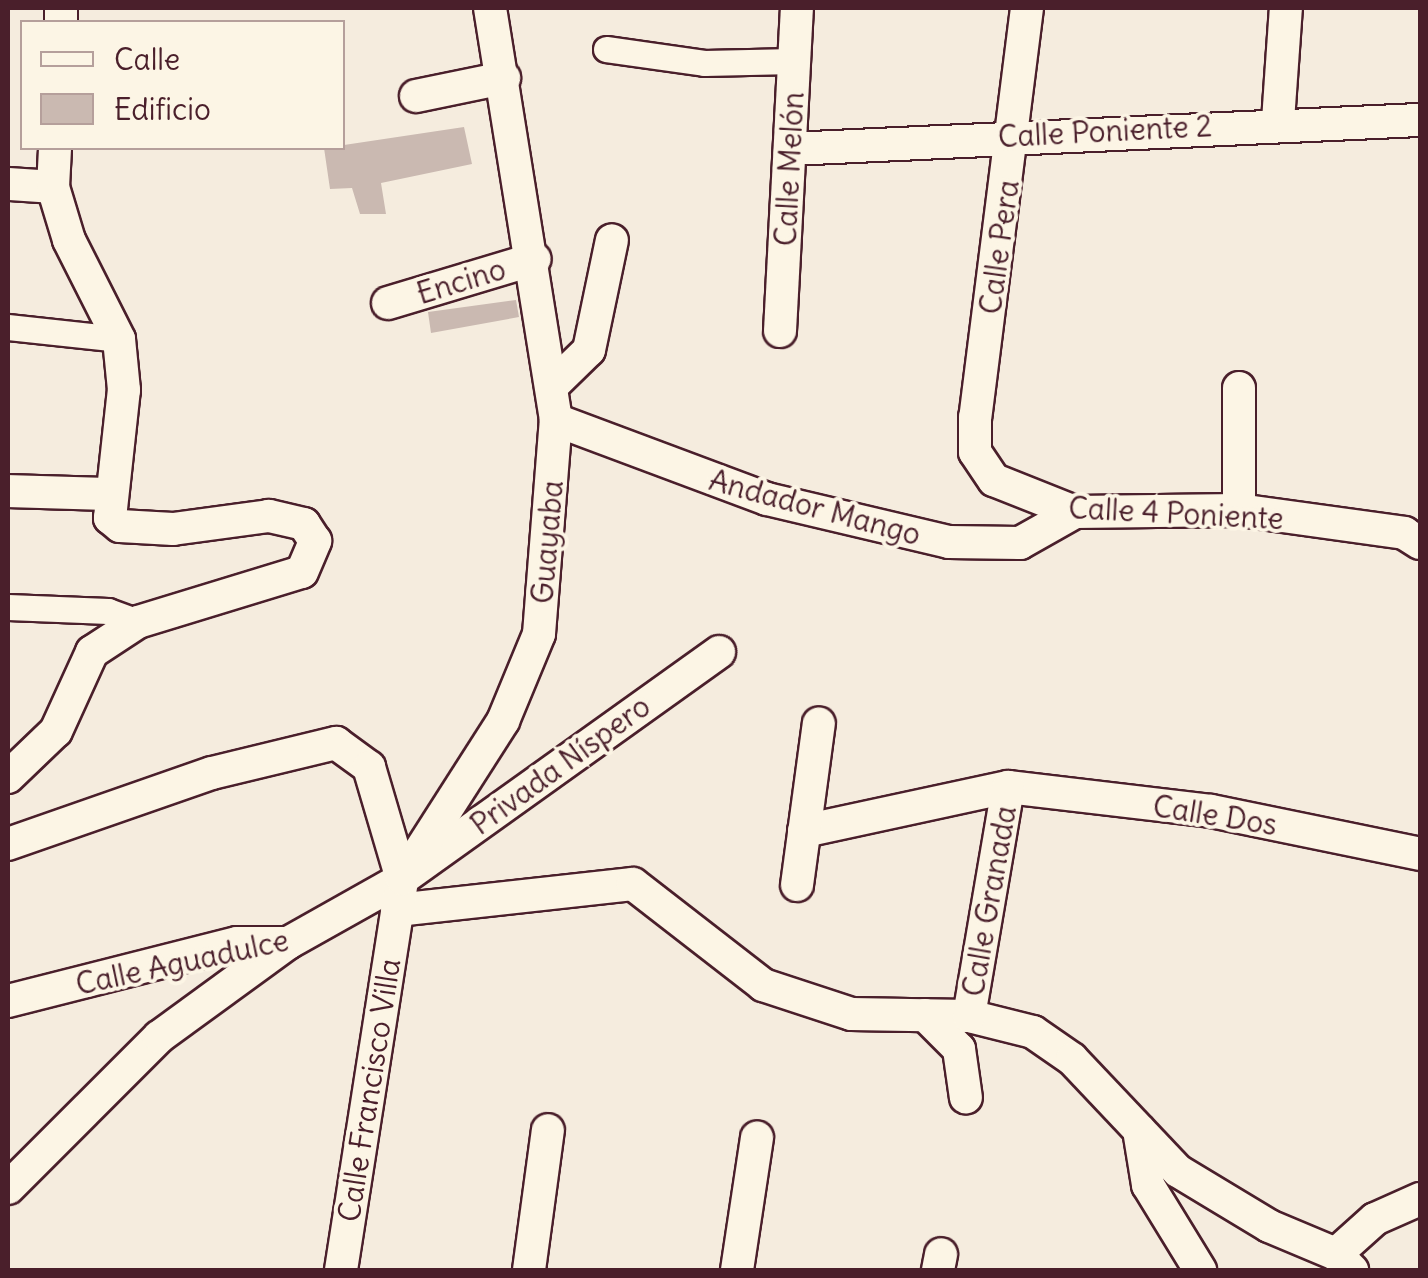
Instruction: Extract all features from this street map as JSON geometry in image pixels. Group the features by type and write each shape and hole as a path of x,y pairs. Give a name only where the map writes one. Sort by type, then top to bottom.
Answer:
{"street":[{"name":"Guayaba","path":"400,894 503,721 539,634 556,420 522,172 490,8"},
{"name":"Calle Melón","path":"780,331 797,8"},
{"name":"Calle Pera","path":"994,480 974,452 974,418 1016,136 1027,8"},
{"path":"1278,121 1286,8"},
{"path":"606,49 704,63 794,61"},
{"path":"416,96 504,78"},
{"name":"Calle Poniente 2","path":"790,149 1278,121 1420,120"},
{"path":"8,777 56,731 92,652 138,622 302,572 316,541 304,524 270,516 173,528 120,526 110,518 108,494 124,390 119,339 69,240 53,186 55,150"},
{"path":"8,184 53,186"},
{"path":"553,385 589,350 612,240"},
{"name":"Encino","path":"388,303 535,259"},
{"path":"8,326 119,339"},
{"path":"1239,510 1240,388"},
{"name":"Andador Mango","path":"556,420 767,499 949,542 1020,543 1075,512"},
{"name":"Calle 4 Poniente","path":"994,480 1075,512 1239,510 1404,533 1420,543"},
{"path":"8,490 108,494"},
{"path":"8,607 108,611 138,622"},
{"name":"Privada Níspero","path":"400,894 720,652"},
{"path":"796,885 819,724"},
{"path":"8,844 212,772 336,742 369,767 400,894 633,884 763,985 851,1014 969,1016 1032,1032 1072,1060 1178,1171 1269,1226 1344,1262 1374,1219 1420,1199"},
{"path":"804,831 1008,786"},
{"name":"Calle Dos","path":"1008,786 1211,811 1420,854"},
{"name":"Calle Granada","path":"969,1016 1008,786"},
{"name":"Calle Aguadulce","path":"8,1002 237,943 288,943 400,894"},
{"name":"Calle Francisco Villa","path":"341,1270 400,894"},
{"path":"8,1188 159,1036 288,943"},
{"path":"926,1015 959,1049 966,1098"},
{"path":"529,1270 548,1130"},
{"path":"1139,1130 1148,1185 1200,1270"},
{"path":"736,1270 757,1137"}],"building":[{"path":"464,127 472,164 381,183 386,214 360,214 352,188 330,189 324,150 345,150 345,145"},
{"path":"516,300 519,317 431,333 428,312"}]}
